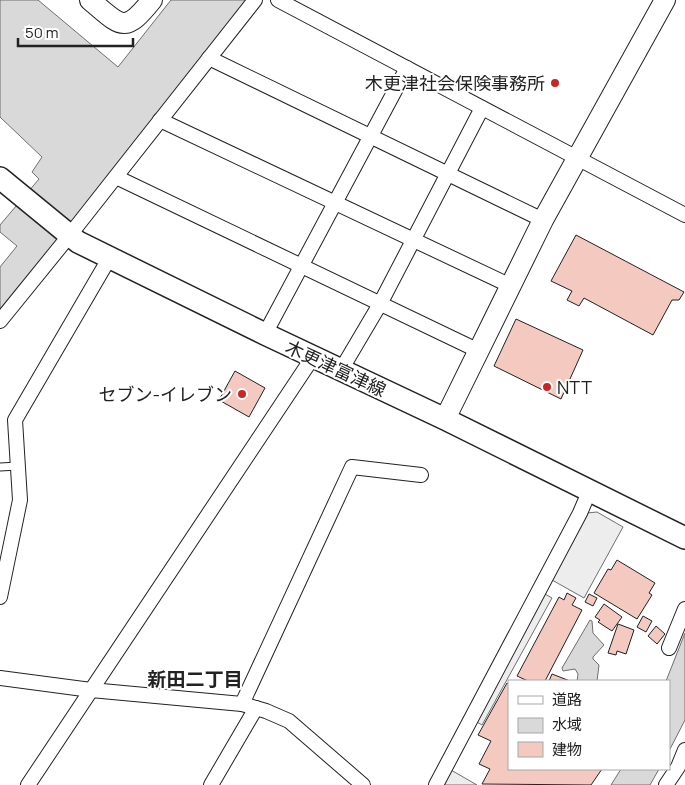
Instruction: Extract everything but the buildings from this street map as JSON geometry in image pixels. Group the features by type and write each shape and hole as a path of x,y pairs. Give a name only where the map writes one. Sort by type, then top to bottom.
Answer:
{"main road":[{"name":"木更津富津線","path":"6,184 69,236 265,334 445,419 685,538"}],"street":[{"path":"90,0 120,23 130,23 138,17 152,0"},
{"path":"0,321 255,0"},
{"path":"278,0 685,215"},
{"path":"445,419 543,220 665,0"},
{"path":"209,58 543,220"},
{"path":"265,334 407,68"},
{"path":"341,370 380,304 482,108"},
{"path":"160,120 511,286"},
{"path":"116,177 478,352"},
{"path":"0,597 20,500 15,420 110,257"},
{"path":"28,785 313,357"},
{"path":"242,704 352,467 421,475"},
{"path":"436,785 590,492"},
{"path":"669,648 685,609"},
{"path":"0,678 92,690 242,704 256,708 289,721 363,785"},
{"path":"211,785 256,708"},
{"path":"666,785 678,767 685,750"}],"lane":[{"path":"0,467 18,466"}],"shaded area":[{"path":"597,512 623,527 584,598 552,580 587,513"},
{"path":"545,594 552,598 482,725 475,721"},
{"path":"451,770 477,785 443,785"}],"water":[{"path":"0,0 38,0 118,67 171,0 247,0 0,312 0,267 17,246 0,232 0,225 39,179 32,172 42,157 0,117"},
{"path":"590,620 592,621 593,633 604,645 593,657 599,665 597,680 577,680 578,674 575,669 563,671 562,668"},
{"path":"685,633 685,720 670,749 670,680 666,680"},
{"path":"620,770 658,770 650,785 611,785"}],"place":[{"name":"木更津社会保険事務所","path":"555,83"},
{"name":"NTT","path":"547,387"},
{"name":"セブン-イレブン","path":"242,394"}],"district":[{"name":"新田二丁目","path":"195,679"}]}
